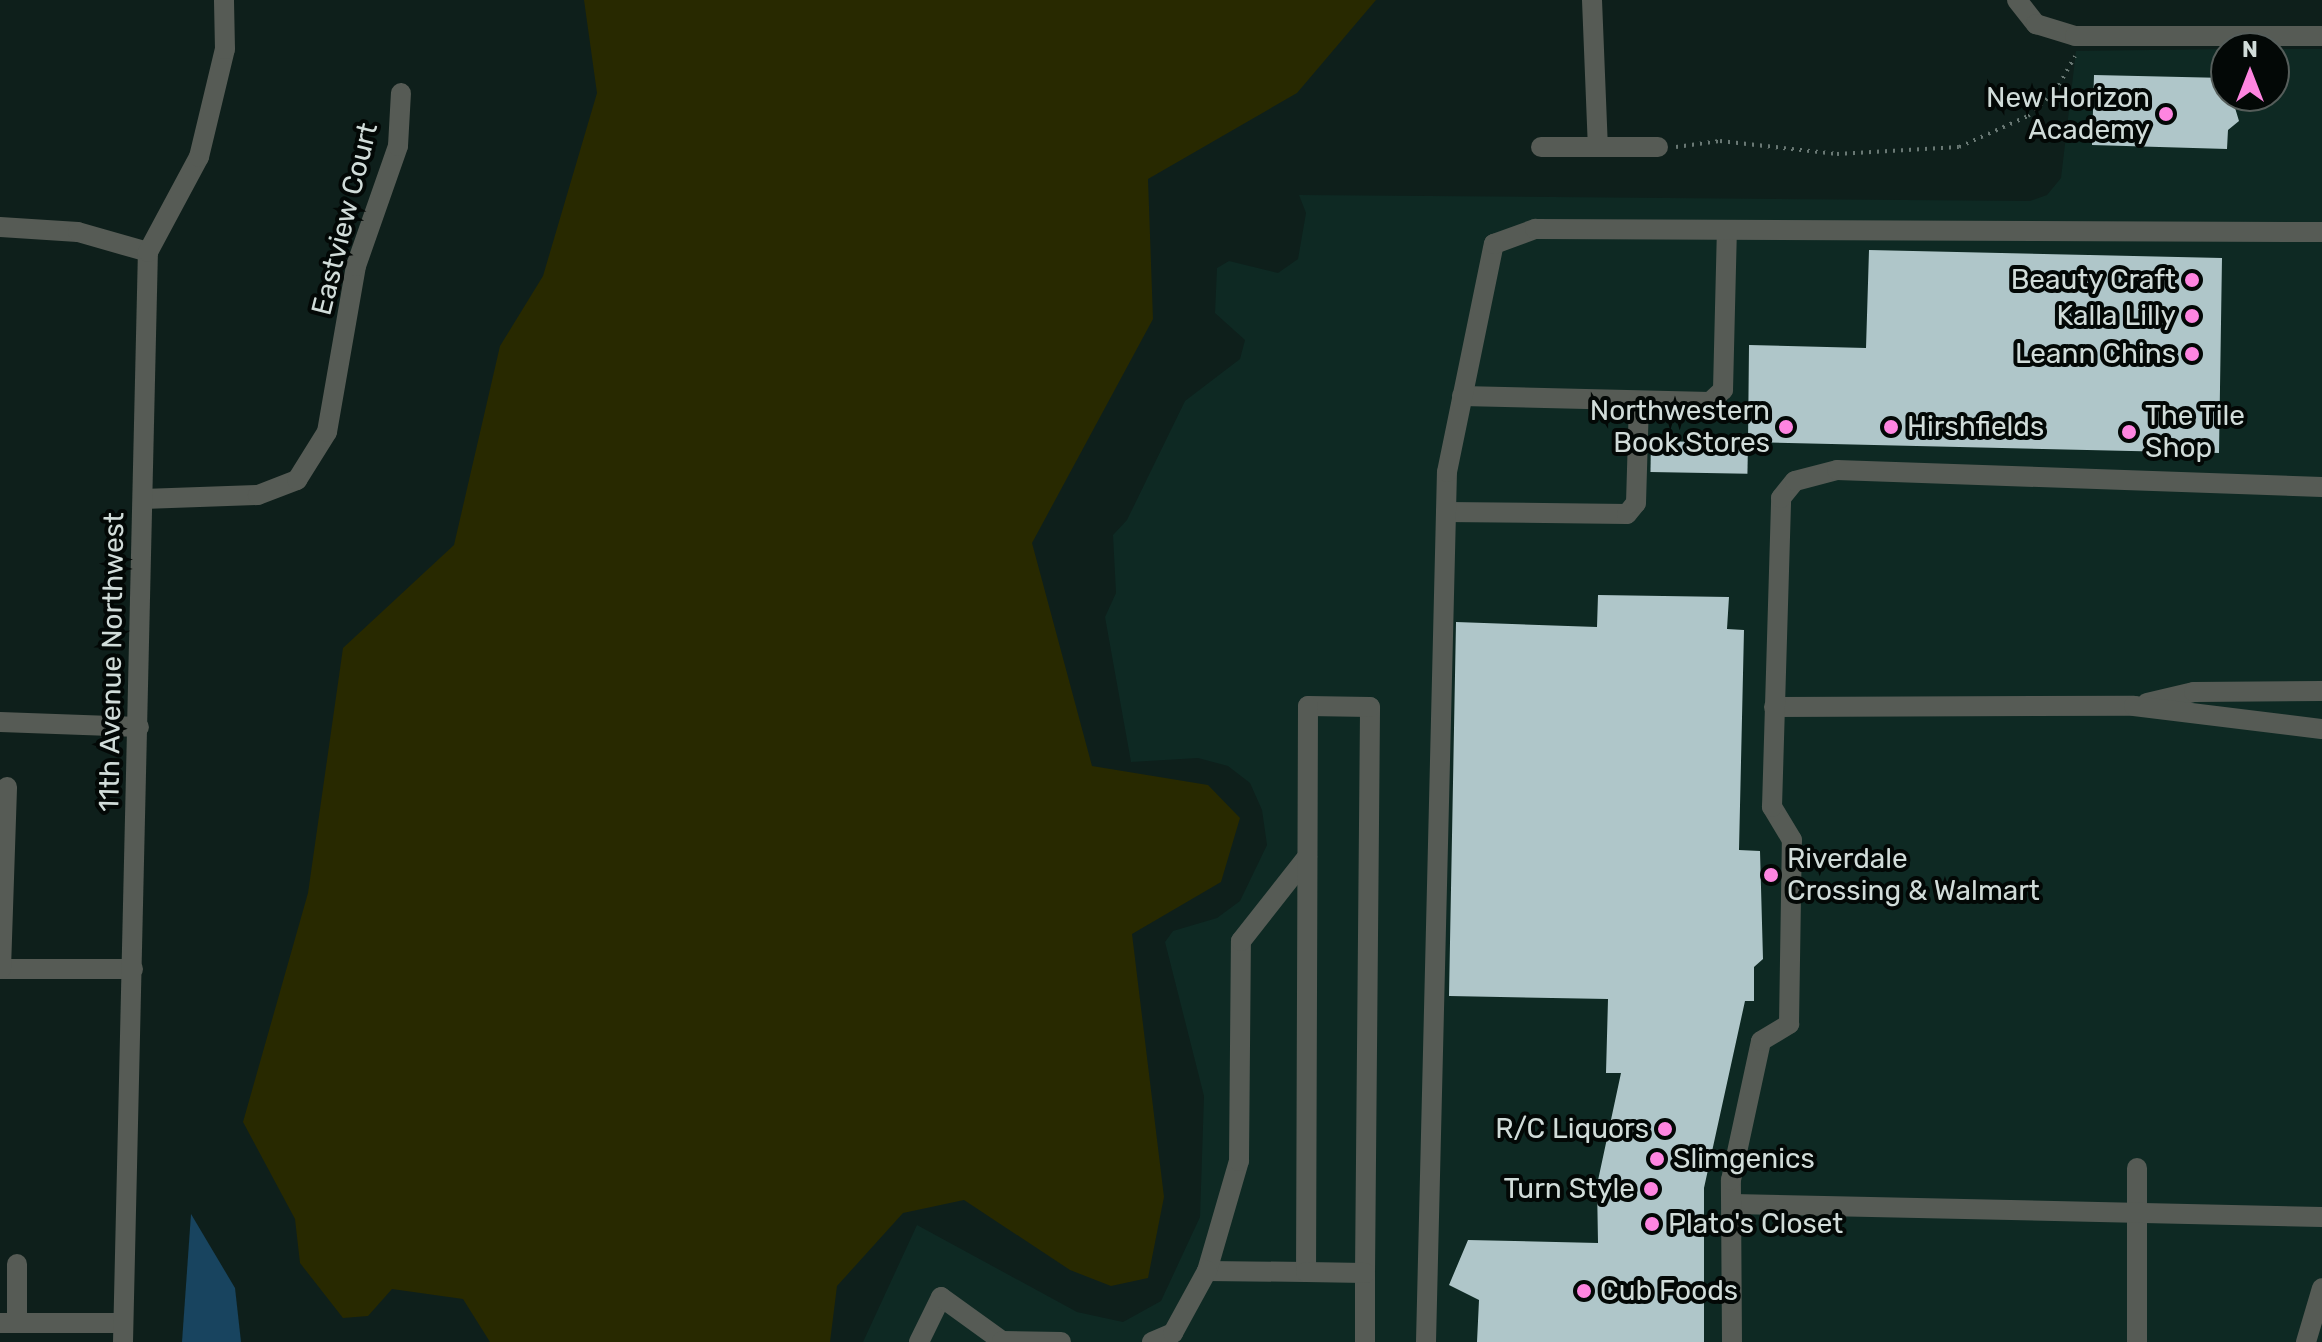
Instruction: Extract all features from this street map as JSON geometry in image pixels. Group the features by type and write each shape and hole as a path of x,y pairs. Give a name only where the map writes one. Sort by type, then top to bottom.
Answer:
{"street":[{"name":"11th Avenue Northwest","path":"123,1332 148,252 199,157 225,49 224,0"},
{"path":"1592,0 1598,147"},
{"path":"2017,0 2036,24 2075,36 2322,36"},
{"name":"Eastview Court","path":"143,499 258,495 297,480 327,432 356,266 398,146 401,93"},
{"path":"1541,147 1658,147"},
{"path":"0,227 78,232 148,252"},
{"path":"1462,396 1710,402 1723,390 1727,230"},
{"path":"1426,1342 1446,512 1485,263 1512,233 1727,230 2322,232"},
{"path":"1446,512 1627,514 1636,503 1639,401"},
{"path":"1732,1342 1731,1180 1761,1041 1789,1024 1792,840 1772,807 1777,533 1781,498 1795,481 1837,470 2322,487"},
{"path":"2134,706 2194,692 2322,691"},
{"path":"1306,1272 1308,706 1370,707 1365,1342"},
{"path":"1774,707 2134,706 2322,729"},
{"path":"0,722 139,727"},
{"path":"7,787 0,969 133,969"},
{"path":"1152,1342 1173,1333 1207,1271 1239,1161 1241,941 1307,857"},
{"path":"2137,1168 2137,1342"},
{"path":"1733,1204 2322,1217"},
{"path":"17,1264 9,1323 123,1332"},
{"path":"1207,1271 1365,1273"},
{"path":"2306,1342 2322,1288"},
{"path":"919,1342 941,1297 1002,1341 1061,1342"}],"path":[{"path":"1658,147 1720,141 1837,154 1959,147 2028,116 2055,92 2072,67 2075,36"}],"shaded area":[{"path":"584,0 1376,0 1297,93 1148,179 1153,319 1032,543 1092,766 1208,785 1240,818 1221,882 1132,934 1164,1197 1148,1278 1111,1286 1070,1270 964,1200 903,1213 837,1286 830,1342 490,1342 463,1299 392,1289 368,1316 343,1318 300,1263 295,1219 243,1122 308,893 343,648 454,545 500,346 543,276 597,93"},
{"path":"2210,49 2210,112 2290,112 2290,49 2322,49 2322,1342 863,1342 917,1225 1077,1312 1123,1322 1161,1301 1200,1217 1204,1096 1165,942 1173,931 1217,918 1240,901 1267,845 1262,810 1250,783 1228,766 1198,758 1131,762 1105,617 1116,593 1113,535 1127,520 1185,401 1240,359 1245,340 1215,313 1217,268 1229,261 1278,273 1298,259 1306,213 1299,195 2030,201 2047,195 2061,178 2076,51"}],"water":[{"path":"191,1214 235,1288 241,1342 182,1342"}],"building":[{"name":"New Horizon Academy","path":"2094,75 2210,78 2210,112 2236,112 2239,121 2228,130 2227,149 2092,145"},
{"path":"1869,250 2222,258 2219,453 1748,442 1749,345 1866,348"},
{"path":"1651,441 1748,443 1747,474 1650,472"},
{"path":"1598,595 1729,597 1727,629 1744,630 1739,850 1760,851 1763,959 1754,967 1754,1001 1745,1001 1704,1188 1704,1342 1477,1342 1479,1300 1449,1285 1468,1240 1598,1243 1597,1185 1621,1073 1606,1073 1608,999 1449,996 1456,622 1597,627"}],"place":[{"name":"New Horizon Academy","path":"2166,114"},
{"name":"Beauty Craft","path":"2192,280"},
{"name":"Kalla Lilly","path":"2192,316"},
{"name":"Leann Chins","path":"2192,354"},
{"name":"Northwestern Book Stores","path":"1786,427"},
{"name":"Hirshfields","path":"1891,427"},
{"name":"The Tile Shop","path":"2129,432"},
{"name":"Riverdale Crossing & Walmart","path":"1771,875"},
{"name":"R/C Liquors","path":"1665,1129"},
{"name":"Slimgenics","path":"1657,1159"},
{"name":"Turn Style","path":"1651,1189"},
{"name":"Plato's Closet","path":"1652,1224"},
{"name":"Cub Foods","path":"1584,1291"}]}
